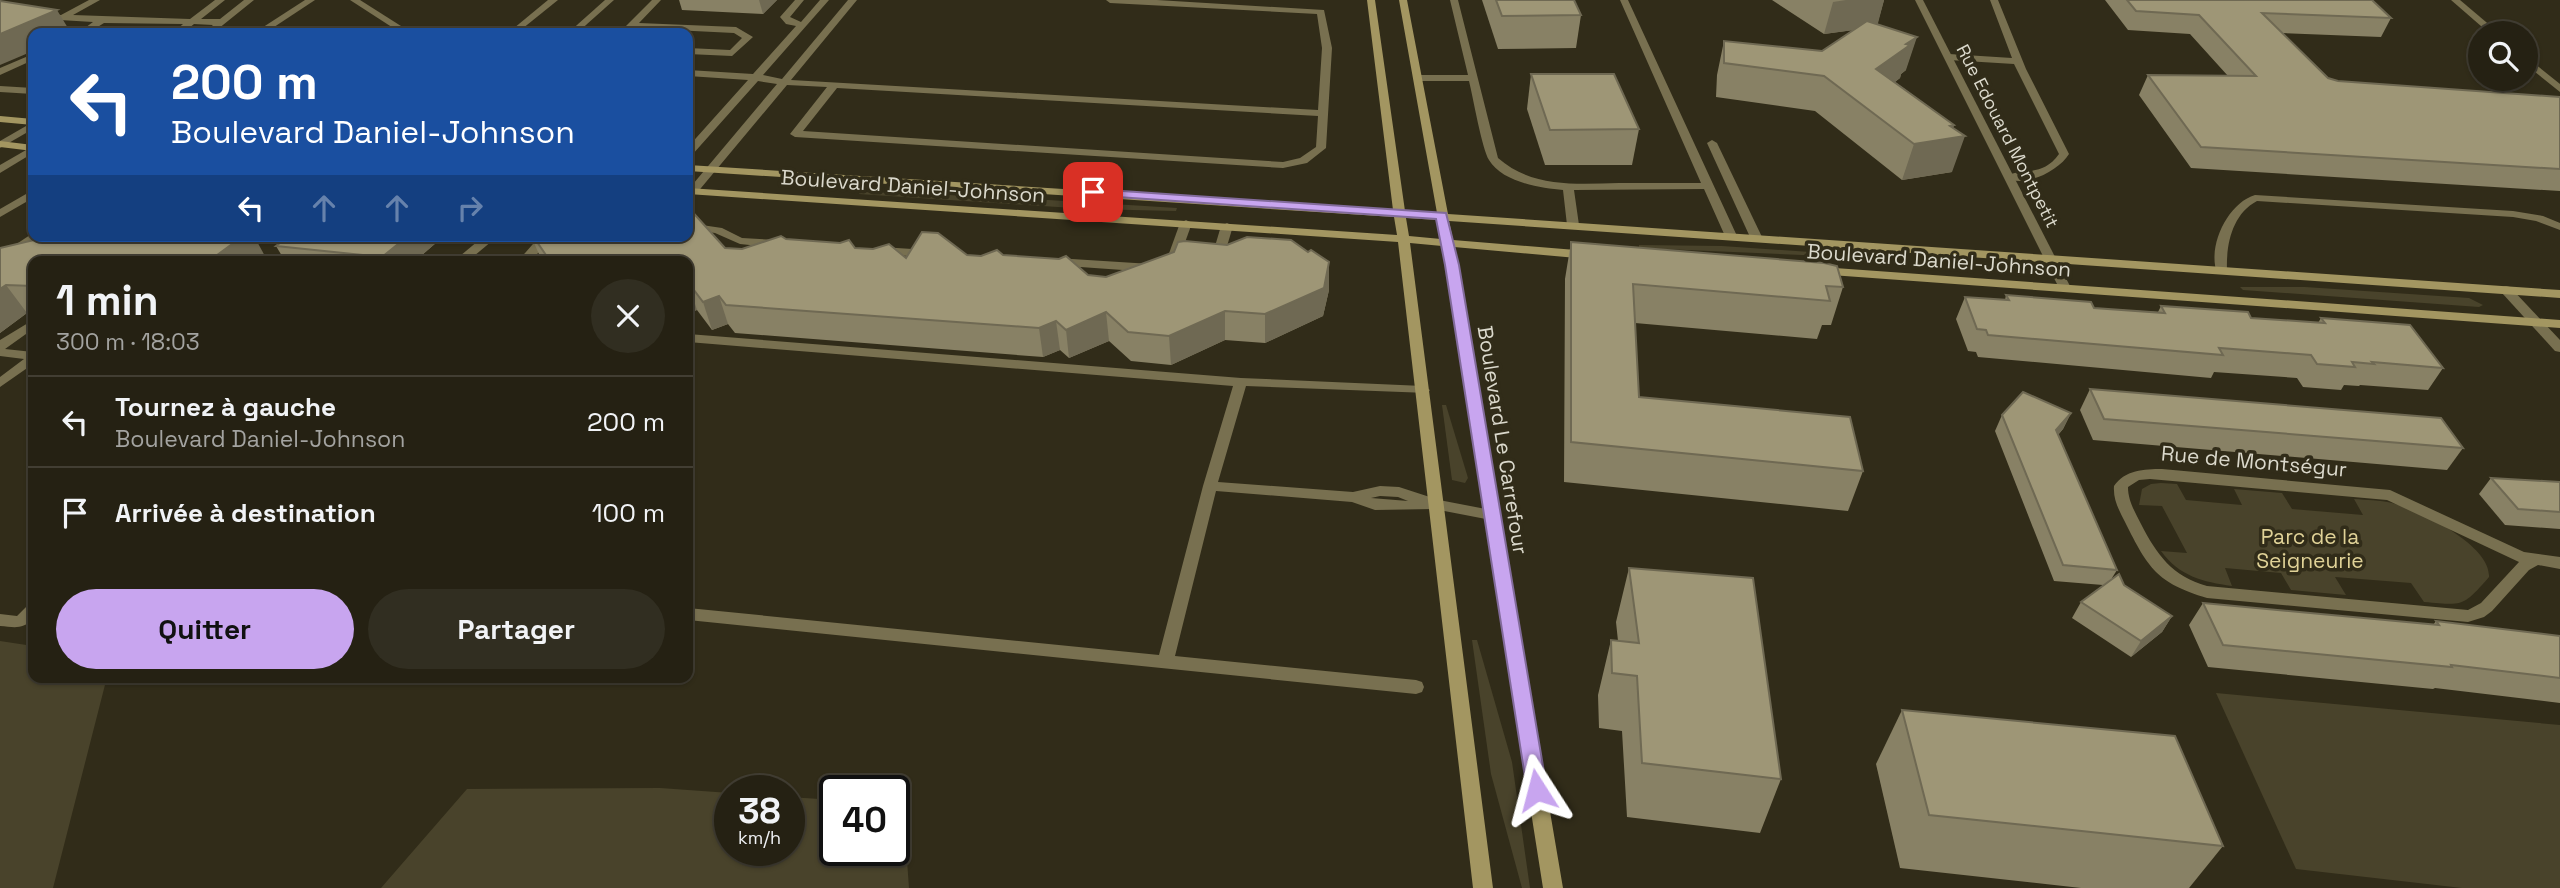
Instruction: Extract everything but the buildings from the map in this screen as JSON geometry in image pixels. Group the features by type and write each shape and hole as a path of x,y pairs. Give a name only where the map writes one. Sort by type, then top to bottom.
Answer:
{"street":[{"path":"61,18 96,0"},
{"path":"184,28 221,0"},
{"path":"215,28 250,0"},
{"path":"266,28 311,0"},
{"path":"354,0 399,28"},
{"path":"518,28 554,0"},
{"path":"578,28 610,0"},
{"path":"627,28 657,0"},
{"path":"800,0 785,18 789,22 803,24"},
{"path":"693,147 825,0"},
{"path":"693,189 853,0"},
{"path":"835,84 794,134 1283,165 1303,161 1321,148 1327,48 1321,12 1110,0"},
{"path":"1371,0 1423,390 1483,888"},
{"name":"Boulevard Le Carrefour","path":"1403,0 1448,244 1553,888"},
{"path":"1454,0 1493,159 1522,179 1545,185 1710,186"},
{"path":"1624,0 1731,236"},
{"name":"Rue Edouard Montpetit","path":"1919,0 2065,288"},
{"path":"1994,0 2018,61 2064,154 2060,161 2036,175 2010,177"},
{"path":"2455,0 2480,21"},
{"path":"36,15 153,22 223,22"},
{"path":"90,28 103,20"},
{"path":"143,28 153,22"},
{"path":"693,30 736,30 748,37 732,53 693,51"},
{"path":"1949,57 2018,61"},
{"path":"0,72 28,59"},
{"path":"2538,70 2560,89"},
{"path":"693,73 755,77 783,82 1323,113"},
{"path":"1418,78 1473,78"},
{"path":"0,89 28,91"},
{"path":"0,120 28,123"},
{"path":"0,144 28,127"},
{"path":"1712,143 1756,237"},
{"path":"0,144 28,147"},
{"path":"0,170 28,151"},
{"name":"Boulevard Daniel-Johnson","path":"693,168 1756,237 2560,294"},
{"path":"1568,187 1573,225"},
{"name":"Boulevard Daniel-Johnson","path":"693,192 1186,223 1596,255"},
{"path":"0,214 28,196"},
{"path":"2221,271 2223,239 2241,207 2255,198 2513,214 2539,218 2560,227"},
{"path":"1168,266 1174,258 1186,223"},
{"path":"1202,261 1216,263 1227,226"},
{"path":"693,227 713,229 740,241 790,245"},
{"path":"0,260 28,241"},
{"path":"466,256 484,242"},
{"path":"529,256 541,242"},
{"path":"873,250 939,255"},
{"path":"1049,262 1145,268 1185,262"},
{"name":"Boulevard Daniel-Johnson","path":"1811,270 2560,324"},
{"path":"2506,290 2560,348"},
{"path":"0,346 28,327"},
{"path":"693,338 1241,382 1423,390"},
{"path":"0,352 28,356"},
{"path":"0,383 28,361"},
{"path":"1165,662 1210,486 1241,382"},
{"name":"Rue de Montségur","path":"2533,561 2514,574 2484,610 2468,616 2207,592 2183,585 2156,566 2121,500 2121,486 2130,478 2149,474 2377,492 2402,498 2533,561 2560,563"},
{"path":"1210,486 1353,496 1375,505 1437,505 1491,515"},
{"path":"0,620 20,622 28,615"},
{"path":"693,615 1416,687"}],"green space":[{"path":"859,194 969,195 1177,208 1176,211 1088,209"},
{"path":"1639,245 1722,246 1825,253 1826,256 1639,248"},
{"path":"2240,287 2305,287 2469,298 2483,305 2479,307 2243,290"},
{"path":"1442,405 1446,405 1468,478 1465,483 1452,480"},
{"name":"Parc de la Seigneurie","path":"2161,483 2177,484 2186,500 2242,505 2234,489 2282,493 2292,509 2363,515 2354,499 2392,503 2435,521 2466,541 2487,565 2489,577 2467,599 2455,604 2424,602 2411,583 2335,577 2346,595 2291,590 2281,573 2225,568 2232,586 2202,580 2184,572 2161,551 2187,553 2162,506 2139,505 2142,489"},
{"path":"1472,640 1477,640 1512,762 1530,888 1522,888 1491,774"},
{"path":"0,641 28,645 28,683 105,683 53,888 0,888"},
{"path":"2216,693 2560,725 2560,888 2462,888 2296,869"},
{"path":"660,788 714,792 714,866 805,866 805,798 819,799 819,866 907,866 909,888 381,888 467,789"}],"route":[{"path":"1093,192 1442,216 1537,790"}]}
